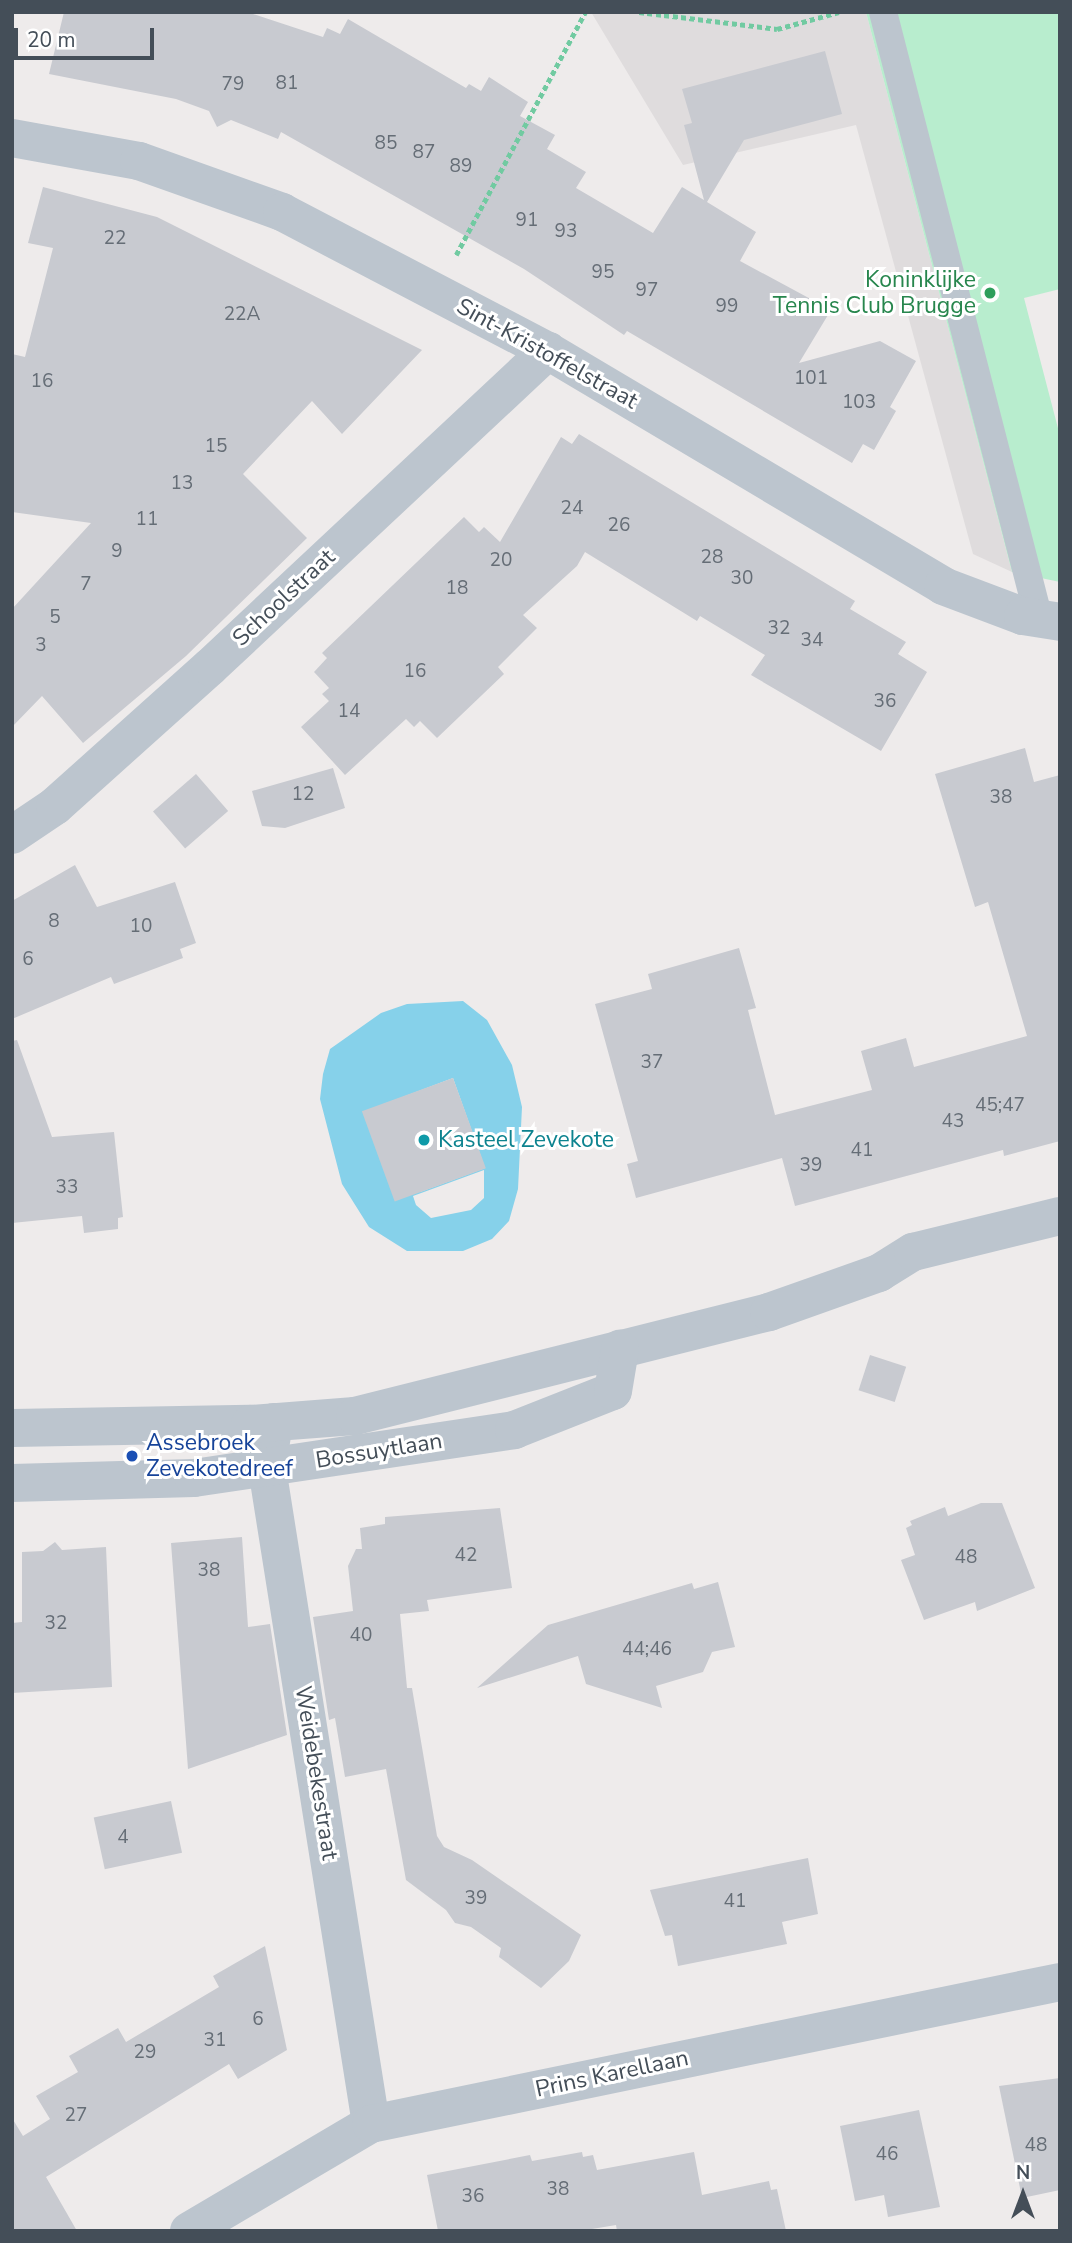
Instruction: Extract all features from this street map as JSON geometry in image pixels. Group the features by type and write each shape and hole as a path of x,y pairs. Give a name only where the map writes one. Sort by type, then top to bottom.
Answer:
{"street":[{"name":"Sint-Kristoffelstraat","path":"12,138 139,161 204,181 282,212 548,351 943,586 1050,620"},
{"name":"Schoolstraat","path":"12,835 55,806 210,667 548,351"},
{"name":"Bossuytlaan","path":"12,1428 274,1422 355,1416 769,1312 879,1273 913,1252 1060,1216"},
{"name":"Bossuytlaan","path":"12,1483 194,1478 514,1430 613,1391 620,1349"},
{"name":"Weidebekestraat","path":"274,1422 267,1468 371,2124"},
{"name":"Prins Karellaan","path":"189,2231 371,2124 1060,1982"}],"lane":[{"path":"883,12 1050,620"}],"path":[{"path":"436,293 585,12"},
{"path":"639,12 777,29 839,12"}],"shaded area":[{"path":"591,12 866,12 1012,572 973,554 856,125 683,165"}],"green space":[{"name":"Koninklijke Tennis Club Brugge","path":"866,12 1060,12 1060,289 1024,298 1060,436 1060,582 1012,572"}],"water":[{"path":"463,1001 487,1020 512,1065 522,1107 518,1189 509,1221 492,1239 463,1251 407,1251 369,1227 342,1184 320,1099 330,1049 381,1013 407,1004","holes":["453,1078 485,1168 420,1192 363,1112","484,1170 484,1198 471,1210 431,1218 416,1205 413,1196"]}],"building":[{"path":"64,12 247,12 323,37 327,28 340,34 348,19 466,88 469,84 481,91 489,77 528,102 520,116 555,135 547,149 586,172 576,188 653,233 682,187 704,200 684,125 692,123 682,89 825,51 842,114 744,140 707,202 756,232 740,261 831,310 799,363 880,341 916,361 890,407 896,411 874,450 863,444 852,463 627,331 624,335 524,269 281,132 278,139 231,120 217,127 209,111 176,99 49,74"},
{"path":"43,187 157,217 422,350 342,434 312,401 243,474 307,538 186,656 83,743 42,696 12,727 12,609 91,523 12,512 12,354 25,357 53,248 28,243"},
{"path":"579,434 855,601 850,609 906,642 898,654 927,672 881,751 751,675 765,655 700,616 697,621 585,552 577,566 523,615 537,628 498,667 504,674 437,738 420,721 414,727 406,719 345,775 301,727 329,701 322,694 329,688 314,672 327,658 322,653 464,517 479,532 484,527 500,542 561,437 572,444"},
{"path":"1025,748 1034,782 1060,775 1060,1141 1004,1156 1003,1150 795,1206 782,1158 636,1198 627,1164 638,1161 595,1004 652,989 648,974 739,948 756,1008 748,1010 775,1115 872,1090 861,1051 906,1038 914,1067 1027,1036 988,902 975,907 935,774"},
{"path":"333,768 345,808 285,828 262,826 252,791"},
{"path":"196,774 228,811 185,848 153,811"},
{"path":"75,865 97,907 175,882 196,943 180,949 183,958 114,984 111,977 12,1019 12,901"},
{"path":"17,1040 52,1137 114,1132 123,1217 118,1218 118,1229 84,1233 82,1216 12,1223 12,1041"},
{"name":"Kasteel Zevekote","path":"453,1078 486,1168 395,1201 362,1111"},
{"path":"870,1355 906,1367 895,1402 859,1390"},
{"path":"981,1503 1002,1503 1035,1588 977,1611 975,1602 924,1620 901,1560 915,1555 906,1528 912,1525 910,1521 945,1507 948,1516"},
{"path":"500,1508 512,1588 427,1600 429,1611 400,1614 407,1688 412,1688 437,1836 444,1847 472,1860 581,1935 569,1961 541,1988 499,1957 501,1948 471,1927 455,1923 446,1910 406,1880 386,1769 345,1777 335,1718 329,1720 313,1617 353,1611 348,1566 356,1549 362,1549 360,1528 385,1524 385,1517"},
{"path":"242,1537 248,1627 270,1624 287,1735 188,1769 171,1543"},
{"path":"55,1542 62,1550 106,1547 112,1687 12,1693 12,1623 22,1622 22,1552 43,1551"},
{"path":"718,1582 735,1647 712,1652 703,1672 656,1686 662,1708 586,1684 578,1656 477,1688 548,1625 692,1583 694,1589"},
{"path":"171,1801 182,1853 105,1869 94,1817"},
{"path":"808,1858 818,1914 782,1922 787,1944 678,1966 672,1935 665,1936 650,1890"},
{"path":"265,1946 287,2050 238,2079 229,2064 46,2177 77,2231 12,2231 12,2118 23,2136 50,2119 36,2096 78,2072 69,2056 118,2028 126,2042 219,1987 213,1976"},
{"path":"1060,2078 1060,2190 1022,2198 999,2086"},
{"path":"919,2110 940,2207 888,2217 884,2195 855,2201 840,2126"},
{"path":"582,2152 583,2157 593,2155 597,2170 694,2152 702,2195 769,2181 771,2190 777,2189 786,2231 617,2231 616,2225 580,2231 438,2231 427,2175 530,2155 532,2161"}],"place":[{"name":"Koninklijke Tennis Club Brugge","path":"990,293"},
{"name":"Kasteel Zevekote","path":"424,1140"},
{"name":"Assebroek Zevekotedreef","path":"132,1456"}]}
